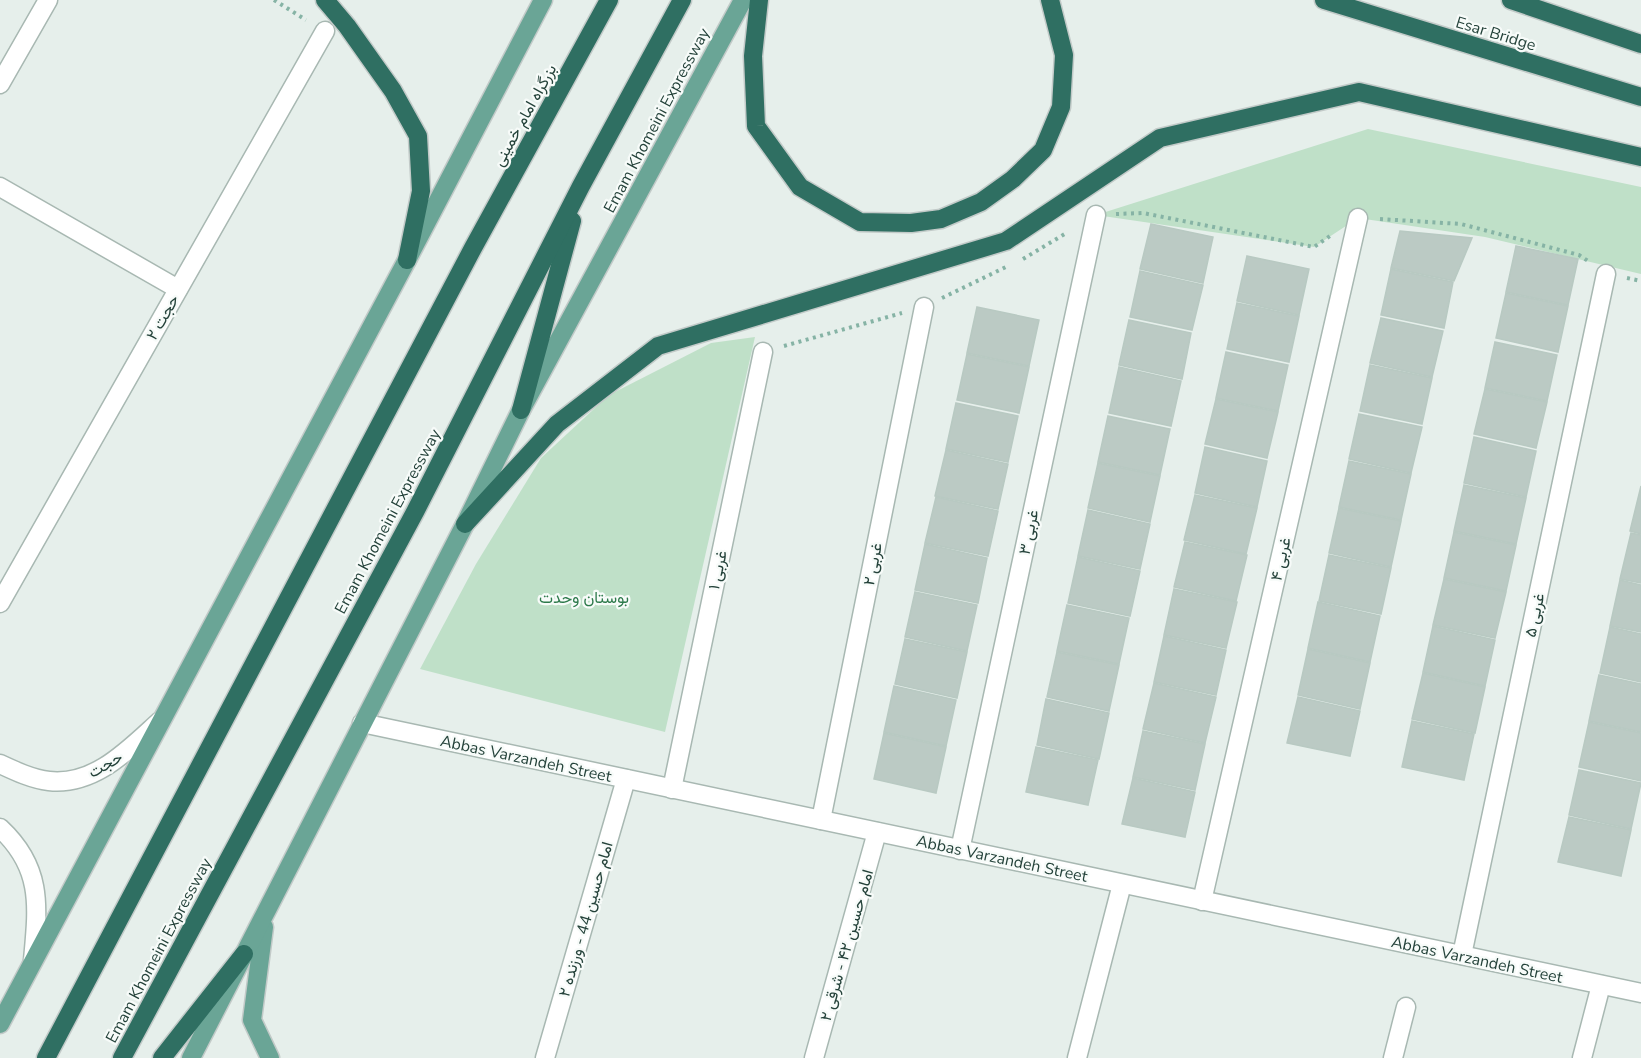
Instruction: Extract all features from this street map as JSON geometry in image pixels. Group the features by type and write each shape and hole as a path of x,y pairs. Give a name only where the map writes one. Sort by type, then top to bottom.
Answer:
{"highway":[{"path":"325,0 347,26 393,91 418,136 421,191 407,260"},
{"path":"46,1058 473,248 609,0"},
{"name":"Emam Khomeini Expressway","path":"122,1058 415,512 581,186 681,0"},
{"path":"759,0 753,56 756,126 800,187 860,222 911,223 941,219 981,202 1013,179 1043,150 1061,107 1064,55 1050,0"},
{"name":"Esar Bridge","path":"1324,0 1641,97"},
{"path":"1511,0 1641,44"},
{"path":"465,524 557,424 658,346 1006,242 1160,138 1359,92 1641,157"},
{"path":"521,410 581,186"},
{"path":"162,1058 244,954"},
{"path":"39,1058 55,1041"}],"main road":[{"path":"0,1024 543,0"},
{"name":"Emam Khomeini Expressway","path":"191,1058 465,524 521,410 743,0"},
{"path":"266,913 252,1020 270,1058"}],"street":[{"path":"0,84 48,0"},
{"name":"حجت ۲","path":"0,603 325,31"},
{"path":"0,187 178,290"},
{"name":"غربی ۳","path":"960,850 1096,215"},
{"name":"غربی ۴","path":"1202,900 1358,218"},
{"name":"غربی ۵","path":"1462,955 1606,274"},
{"name":"غربی ۲","path":"821,820 924,307"},
{"name":"غربی ۱","path":"672,789 763,352"},
{"name":"حجت","path":"0,764 26,776 49,781 71,780 109,765 164,718"},
{"name":"Abbas Varzandeh Street","path":"362,723 1641,993"},
{"name":"امام حسین 44 - ورزنده ۲","path":"545,1058 626,779"},
{"path":"0,828 14,840 27,862 35,888 37,910 33,960"},
{"name":"امام حسین ۴۲ - شرقی ۲","path":"814,1058 878,832"},
{"path":"1077,1058 1122,884"},
{"path":"1582,1058 1601,985"},
{"path":"1393,1058 1406,1007"}],"path":[{"path":"274,0 325,31"},
{"path":"1020,261 1096,215 1143,213 1314,247 1358,218 1461,224 1579,255 1606,274 1641,281"},
{"path":"763,352 924,307 1009,266"}],"green space":[{"path":"1368,129 1641,187 1641,274 1485,237 1358,218 1314,247 1096,215"},
{"name":"بوستان وحدت","path":"755,337 665,732 420,669 476,564 541,458 609,395 711,343"}],"building":[{"path":"1151,224 1213,237 1203,283 1140,269"},
{"path":"1400,231 1472,238 1454,281 1391,268"},
{"path":"1516,246 1578,259 1568,305 1506,292"},
{"path":"1247,256 1309,269 1299,315 1237,301"},
{"path":"1391,269 1453,282 1444,328 1381,315"},
{"path":"1140,271 1203,285 1192,330 1130,317"},
{"path":"1506,293 1568,306 1558,352 1496,338"},
{"path":"1237,303 1299,316 1289,362 1227,349"},
{"path":"977,307 1039,320 1029,366 967,353"},
{"path":"1381,318 1443,331 1432,377 1370,363"},
{"path":"1129,320 1191,333 1182,379 1119,365"},
{"path":"1495,342 1557,355 1547,401 1485,388"},
{"path":"1226,352 1288,365 1278,411 1216,398"},
{"path":"967,354 1029,367 1019,413 957,400"},
{"path":"1370,365 1432,378 1422,424 1360,411"},
{"path":"1119,367 1181,381 1171,426 1109,413"},
{"path":"1485,389 1547,402 1536,448 1474,434"},
{"path":"1216,399 1278,412 1267,458 1205,444"},
{"path":"956,403 1018,416 1008,462 946,449"},
{"path":"1359,414 1422,427 1411,473 1349,459"},
{"path":"1108,416 1170,429 1160,475 1098,462"},
{"path":"1474,437 1536,451 1526,497 1464,483"},
{"path":"1205,447 1267,461 1257,507 1195,493"},
{"path":"946,450 1008,464 998,509 935,496"},
{"path":"1349,461 1411,474 1401,520 1339,507"},
{"path":"1098,463 1160,476 1150,522 1088,508"},
{"path":"1464,485 1526,498 1516,544 1454,531"},
{"path":"1641,486 1641,534 1630,531"},
{"path":"1195,495 1257,508 1246,554 1184,540"},
{"path":"936,497 998,511 988,556 925,543"},
{"path":"1339,508 1401,521 1391,567 1329,553"},
{"path":"1088,510 1150,524 1140,569 1078,556"},
{"path":"1454,532 1516,545 1506,591 1444,578"},
{"path":"1631,533 1641,535 1641,583 1620,579"},
{"path":"1185,542 1247,555 1236,601 1174,587"},
{"path":"925,544 987,558 978,603 915,590"},
{"path":"1329,555 1391,568 1381,614 1319,601"},
{"path":"1078,557 1140,571 1130,616 1068,603"},
{"path":"1444,579 1506,592 1495,638 1433,625"},
{"path":"1620,580 1641,585 1641,632 1610,626"},
{"path":"1174,589 1237,602 1226,648 1164,635"},
{"path":"915,592 977,605 967,651 905,637"},
{"path":"1318,602 1380,616 1370,662 1308,648"},
{"path":"1067,605 1129,618 1119,664 1057,651"},
{"path":"1433,626 1495,640 1485,686 1423,672"},
{"path":"1610,627 1641,634 1641,682 1600,673"},
{"path":"1164,636 1226,650 1216,695 1154,682"},
{"path":"905,639 967,652 957,698 895,684"},
{"path":"1308,649 1370,663 1360,709 1298,695"},
{"path":"1057,652 1119,665 1109,711 1047,697"},
{"path":"1423,673 1485,687 1475,733 1412,719"},
{"path":"1599,675 1641,684 1641,732 1589,721"},
{"path":"1154,683 1216,697 1205,743 1143,729"},
{"path":"894,686 956,700 946,746 884,732"},
{"path":"1298,697 1360,711 1350,756 1287,743"},
{"path":"1046,699 1109,713 1099,759 1037,745"},
{"path":"1412,721 1474,734 1464,780 1402,767"},
{"path":"1589,722 1641,733 1641,781 1579,767"},
{"path":"1143,731 1205,744 1195,790 1133,777"},
{"path":"884,733 946,747 936,793 874,779"},
{"path":"1036,747 1098,760 1088,805 1026,792"},
{"path":"1579,770 1641,783 1631,829 1569,815"},
{"path":"1133,778 1195,792 1185,837 1122,824"},
{"path":"1569,817 1631,830 1621,876 1558,862"}]}
